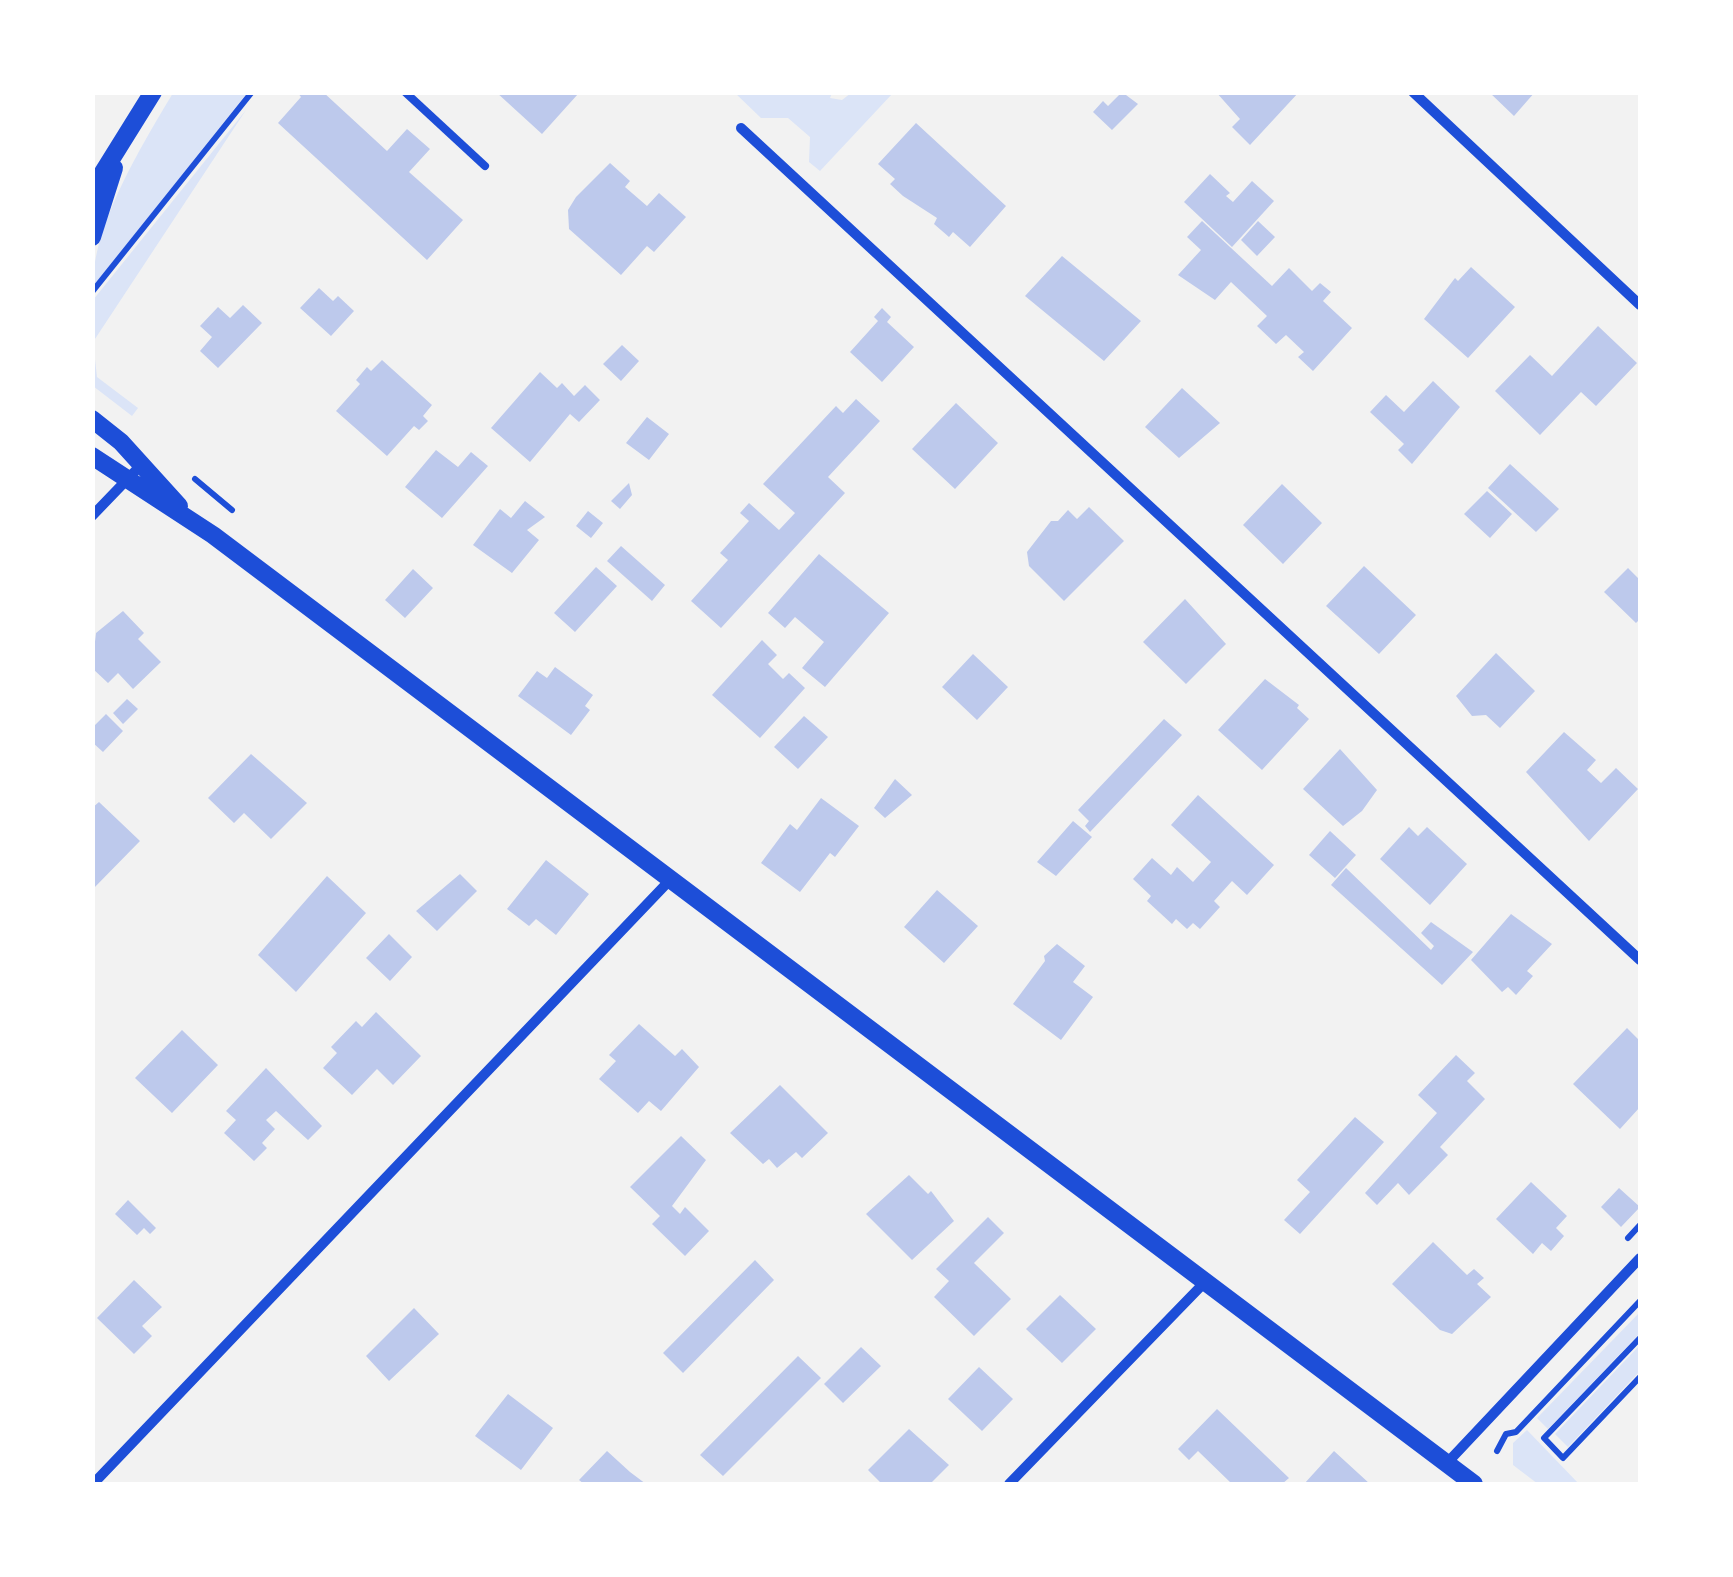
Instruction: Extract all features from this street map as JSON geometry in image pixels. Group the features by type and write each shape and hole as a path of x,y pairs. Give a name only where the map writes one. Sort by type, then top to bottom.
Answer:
{"street":[{"path":"92,190 153,92"},
{"path":"1413,92 1640,305"},
{"path":"740,128 1640,960"},
{"path":"92,237 121,149"},
{"path":"92,419 142,464 190,518"},
{"path":"92,456 190,518 1474,1484"},
{"path":"92,516 142,464"},
{"path":"93,1484 670,880"},
{"path":"1447,1463 1640,1258"},
{"path":"1009,1484 1205,1282"}],"lane":[{"path":"405,92 486,166"}],"path":[{"path":"92,292 252,92"},
{"path":"1506,1434 1516,1432 1640,1301"},
{"path":"1640,1338 1544,1438 1563,1458 1640,1377"}],"shaded area":[{"path":"173,93 247,93 93,287 95,263 110,213"},
{"path":"735,93 832,93 830,98 842,100 851,93 893,93 820,171 809,162 810,137 788,118 761,118"},
{"path":"246,110 93,342 93,300"},
{"path":"93,342 97,377 138,408 132,416 93,386"},
{"path":"1640,1312 1640,1333 1548,1429 1537,1418"},
{"path":"1640,1345 1640,1371 1568,1447 1555,1434"},
{"path":"1527,1430 1579,1484 1538,1484 1513,1465 1513,1443"}],"building":[{"path":"297,92 323,92 387,151 407,129 430,149 409,172 463,220 427,260 278,123 301,97"},
{"path":"496,92 576,92 578,94 542,134"},
{"path":"1122,92 1138,104 1112,130 1093,112 1103,101 1108,106"},
{"path":"1216,92 1299,92 1250,145 1232,127 1240,119"},
{"path":"1489,92 1535,92 1514,116"},
{"path":"916,123 1006,206 970,247 953,232 949,237 934,224 937,218 903,196 890,184 895,179 878,164"},
{"path":"610,163 630,181 625,187 647,206 659,193 686,217 654,252 647,246 621,275 569,229 568,210 576,197"},
{"path":"1210,174 1230,193 1226,196 1233,202 1252,181 1274,201 1232,247 1184,202"},
{"path":"1202,221 1272,286 1289,268 1312,291 1320,283 1331,292 1323,301 1352,328 1313,371 1298,357 1304,352 1286,335 1276,344 1257,326 1267,316 1231,282 1215,300 1178,275 1201,250 1187,237"},
{"path":"1258,221 1275,237 1257,256 1241,240"},
{"path":"1062,256 1141,321 1104,361 1025,296"},
{"path":"1471,267 1515,307 1468,358 1424,319 1455,278 1458,281"},
{"path":"319,288 333,301 338,296 354,311 331,336 300,308"},
{"path":"243,305 262,323 218,368 200,351 212,337 200,326 218,307 230,318"},
{"path":"882,308 891,317 887,322 914,347 882,382 850,352 878,321 874,317"},
{"path":"1598,326 1637,363 1596,406 1581,392 1540,435 1495,391 1530,355 1552,376"},
{"path":"622,345 639,361 621,381 603,364"},
{"path":"382,360 432,405 423,416 428,421 419,430 414,426 387,456 336,411 360,384 356,380 367,367 371,371"},
{"path":"540,372 557,388 562,383 574,396 585,385 600,400 579,422 570,414 530,462 491,428"},
{"path":"1433,381 1460,407 1412,464 1398,450 1404,444 1370,412 1386,395 1404,412"},
{"path":"1182,388 1220,423 1179,458 1145,427"},
{"path":"856,399 880,421 828,477 845,493 721,628 691,601 728,560 720,553 749,521 740,513 749,503 779,530 795,513 763,484 836,406 843,413"},
{"path":"956,403 998,443 955,489 912,449"},
{"path":"647,417 669,434 649,460 626,443"},
{"path":"436,450 458,467 471,452 488,466 442,518 405,487"},
{"path":"1510,464 1559,509 1536,532 1488,488"},
{"path":"629,483 632,495 620,509 611,501"},
{"path":"1282,484 1322,523 1283,564 1243,525"},
{"path":"1487,491 1512,514 1490,538 1464,514"},
{"path":"525,501 545,517 527,530 539,540 512,573 473,545 500,509 511,518"},
{"path":"1089,507 1124,541 1064,601 1029,566 1027,552 1051,521 1058,521 1068,510 1077,519"},
{"path":"588,511 603,523 591,538 576,526"},
{"path":"621,546 665,585 652,601 607,561"},
{"path":"819,554 889,613 825,687 802,668 824,642 795,617 785,628 768,613"},
{"path":"1364,566 1416,615 1379,654 1326,606"},
{"path":"596,567 617,586 575,632 554,613"},
{"path":"1628,568 1640,580 1640,619 1636,623 1604,592"},
{"path":"413,569 433,588 405,618 385,600"},
{"path":"1185,599 1226,644 1186,684 1143,642"},
{"path":"123,611 144,633 138,639 161,662 133,689 118,673 108,683 92,668 96,633"},
{"path":"762,640 777,655 768,664 783,679 789,673 805,688 760,738 712,695"},
{"path":"1496,653 1535,691 1500,728 1486,715 1472,716 1456,696"},
{"path":"973,654 1008,687 977,720 942,687"},
{"path":"555,667 593,695 585,706 590,710 571,735 518,696 537,671 547,678"},
{"path":"1265,679 1299,705 1297,708 1309,719 1262,770 1218,730"},
{"path":"127,699 138,709 123,724 113,713"},
{"path":"106,714 123,731 103,752 92,742 92,728"},
{"path":"804,716 828,737 798,769 774,747"},
{"path":"1164,719 1182,735 1090,832 1085,826 1089,821 1078,810"},
{"path":"1564,732 1596,760 1587,770 1601,783 1616,768 1638,789 1589,841 1526,772"},
{"path":"1340,749 1377,790 1362,811 1343,826 1303,789"},
{"path":"251,754 307,803 271,839 244,813 234,823 208,798"},
{"path":"895,779 912,795 885,818 874,808"},
{"path":"1198,795 1274,865 1247,895 1232,881 1214,901 1220,907 1200,929 1193,923 1187,929 1176,919 1172,924 1147,901 1151,896 1133,879 1152,858 1171,875 1177,867 1193,882 1211,862 1171,825"},
{"path":"821,798 859,826 835,857 830,853 800,892 761,863 790,824 797,830"},
{"path":"99,802 140,841 92,890 92,808"},
{"path":"1073,821 1092,837 1056,876 1037,862"},
{"path":"1409,827 1418,836 1427,827 1467,864 1430,905 1380,859"},
{"path":"1330,831 1356,855 1335,878 1309,855"},
{"path":"546,860 589,894 556,935 536,919 529,926 507,909"},
{"path":"1346,868 1431,950 1434,946 1421,933 1431,922 1473,952 1442,985 1331,885"},
{"path":"460,874 477,891 437,931 416,911"},
{"path":"327,876 366,913 296,992 258,955"},
{"path":"937,890 978,926 944,963 904,927"},
{"path":"1511,914 1552,944 1527,971 1533,976 1516,995 1508,987 1502,992 1471,960"},
{"path":"389,934 412,957 390,981 366,958"},
{"path":"1057,944 1085,966 1073,982 1093,997 1061,1040 1013,1004 1045,961 1044,956"},
{"path":"376,1012 421,1056 393,1085 377,1069 352,1095 323,1068 337,1053 331,1047 356,1021 362,1027"},
{"path":"639,1024 675,1056 682,1049 699,1067 661,1111 649,1101 638,1113 599,1079 616,1061 609,1055"},
{"path":"1627,1028 1640,1041 1640,1107 1620,1129 1573,1084"},
{"path":"182,1030 218,1065 172,1113 135,1078"},
{"path":"1456,1055 1475,1073 1467,1081 1485,1099 1440,1147 1448,1155 1409,1195 1398,1183 1377,1205 1365,1193 1437,1113 1418,1095"},
{"path":"266,1068 322,1126 308,1140 276,1111 266,1120 275,1129 262,1143 267,1148 254,1161 224,1133 236,1120 226,1111"},
{"path":"780,1085 828,1133 802,1158 796,1152 777,1168 769,1159 763,1164 730,1133"},
{"path":"1355,1117 1384,1142 1300,1234 1284,1220 1310,1192 1297,1180"},
{"path":"681,1136 706,1160 672,1206 680,1214 685,1207 709,1231 685,1256 652,1224 660,1216 630,1187"},
{"path":"909,1175 928,1194 931,1191 954,1221 912,1260 866,1214"},
{"path":"1531,1182 1567,1216 1556,1228 1564,1236 1551,1251 1542,1243 1533,1254 1496,1219"},
{"path":"1619,1188 1640,1207 1621,1227 1601,1207"},
{"path":"128,1200 156,1228 150,1234 144,1228 137,1235 115,1214"},
{"path":"988,1217 1004,1233 974,1263 1011,1299 974,1336 934,1297 949,1281 936,1269"},
{"path":"1433,1242 1467,1275 1474,1269 1484,1278 1477,1284 1491,1297 1452,1334 1440,1330 1392,1284"},
{"path":"755,1260 774,1280 683,1373 663,1353"},
{"path":"134,1280 162,1307 142,1326 152,1336 134,1354 97,1318"},
{"path":"1060,1295 1096,1329 1062,1363 1026,1329"},
{"path":"414,1308 439,1334 389,1381 366,1356"},
{"path":"861,1347 881,1366 843,1403 824,1384"},
{"path":"798,1356 821,1378 723,1476 700,1455"},
{"path":"979,1367 1013,1399 982,1431 948,1399"},
{"path":"508,1394 553,1428 521,1470 475,1436"},
{"path":"1217,1409 1289,1478 1282,1484 1232,1484 1198,1451 1189,1460 1178,1449"},
{"path":"909,1429 949,1465 930,1484 882,1484 868,1470"},
{"path":"607,1451 646,1484 584,1484 579,1480"},
{"path":"1334,1451 1370,1484 1304,1484"}]}
